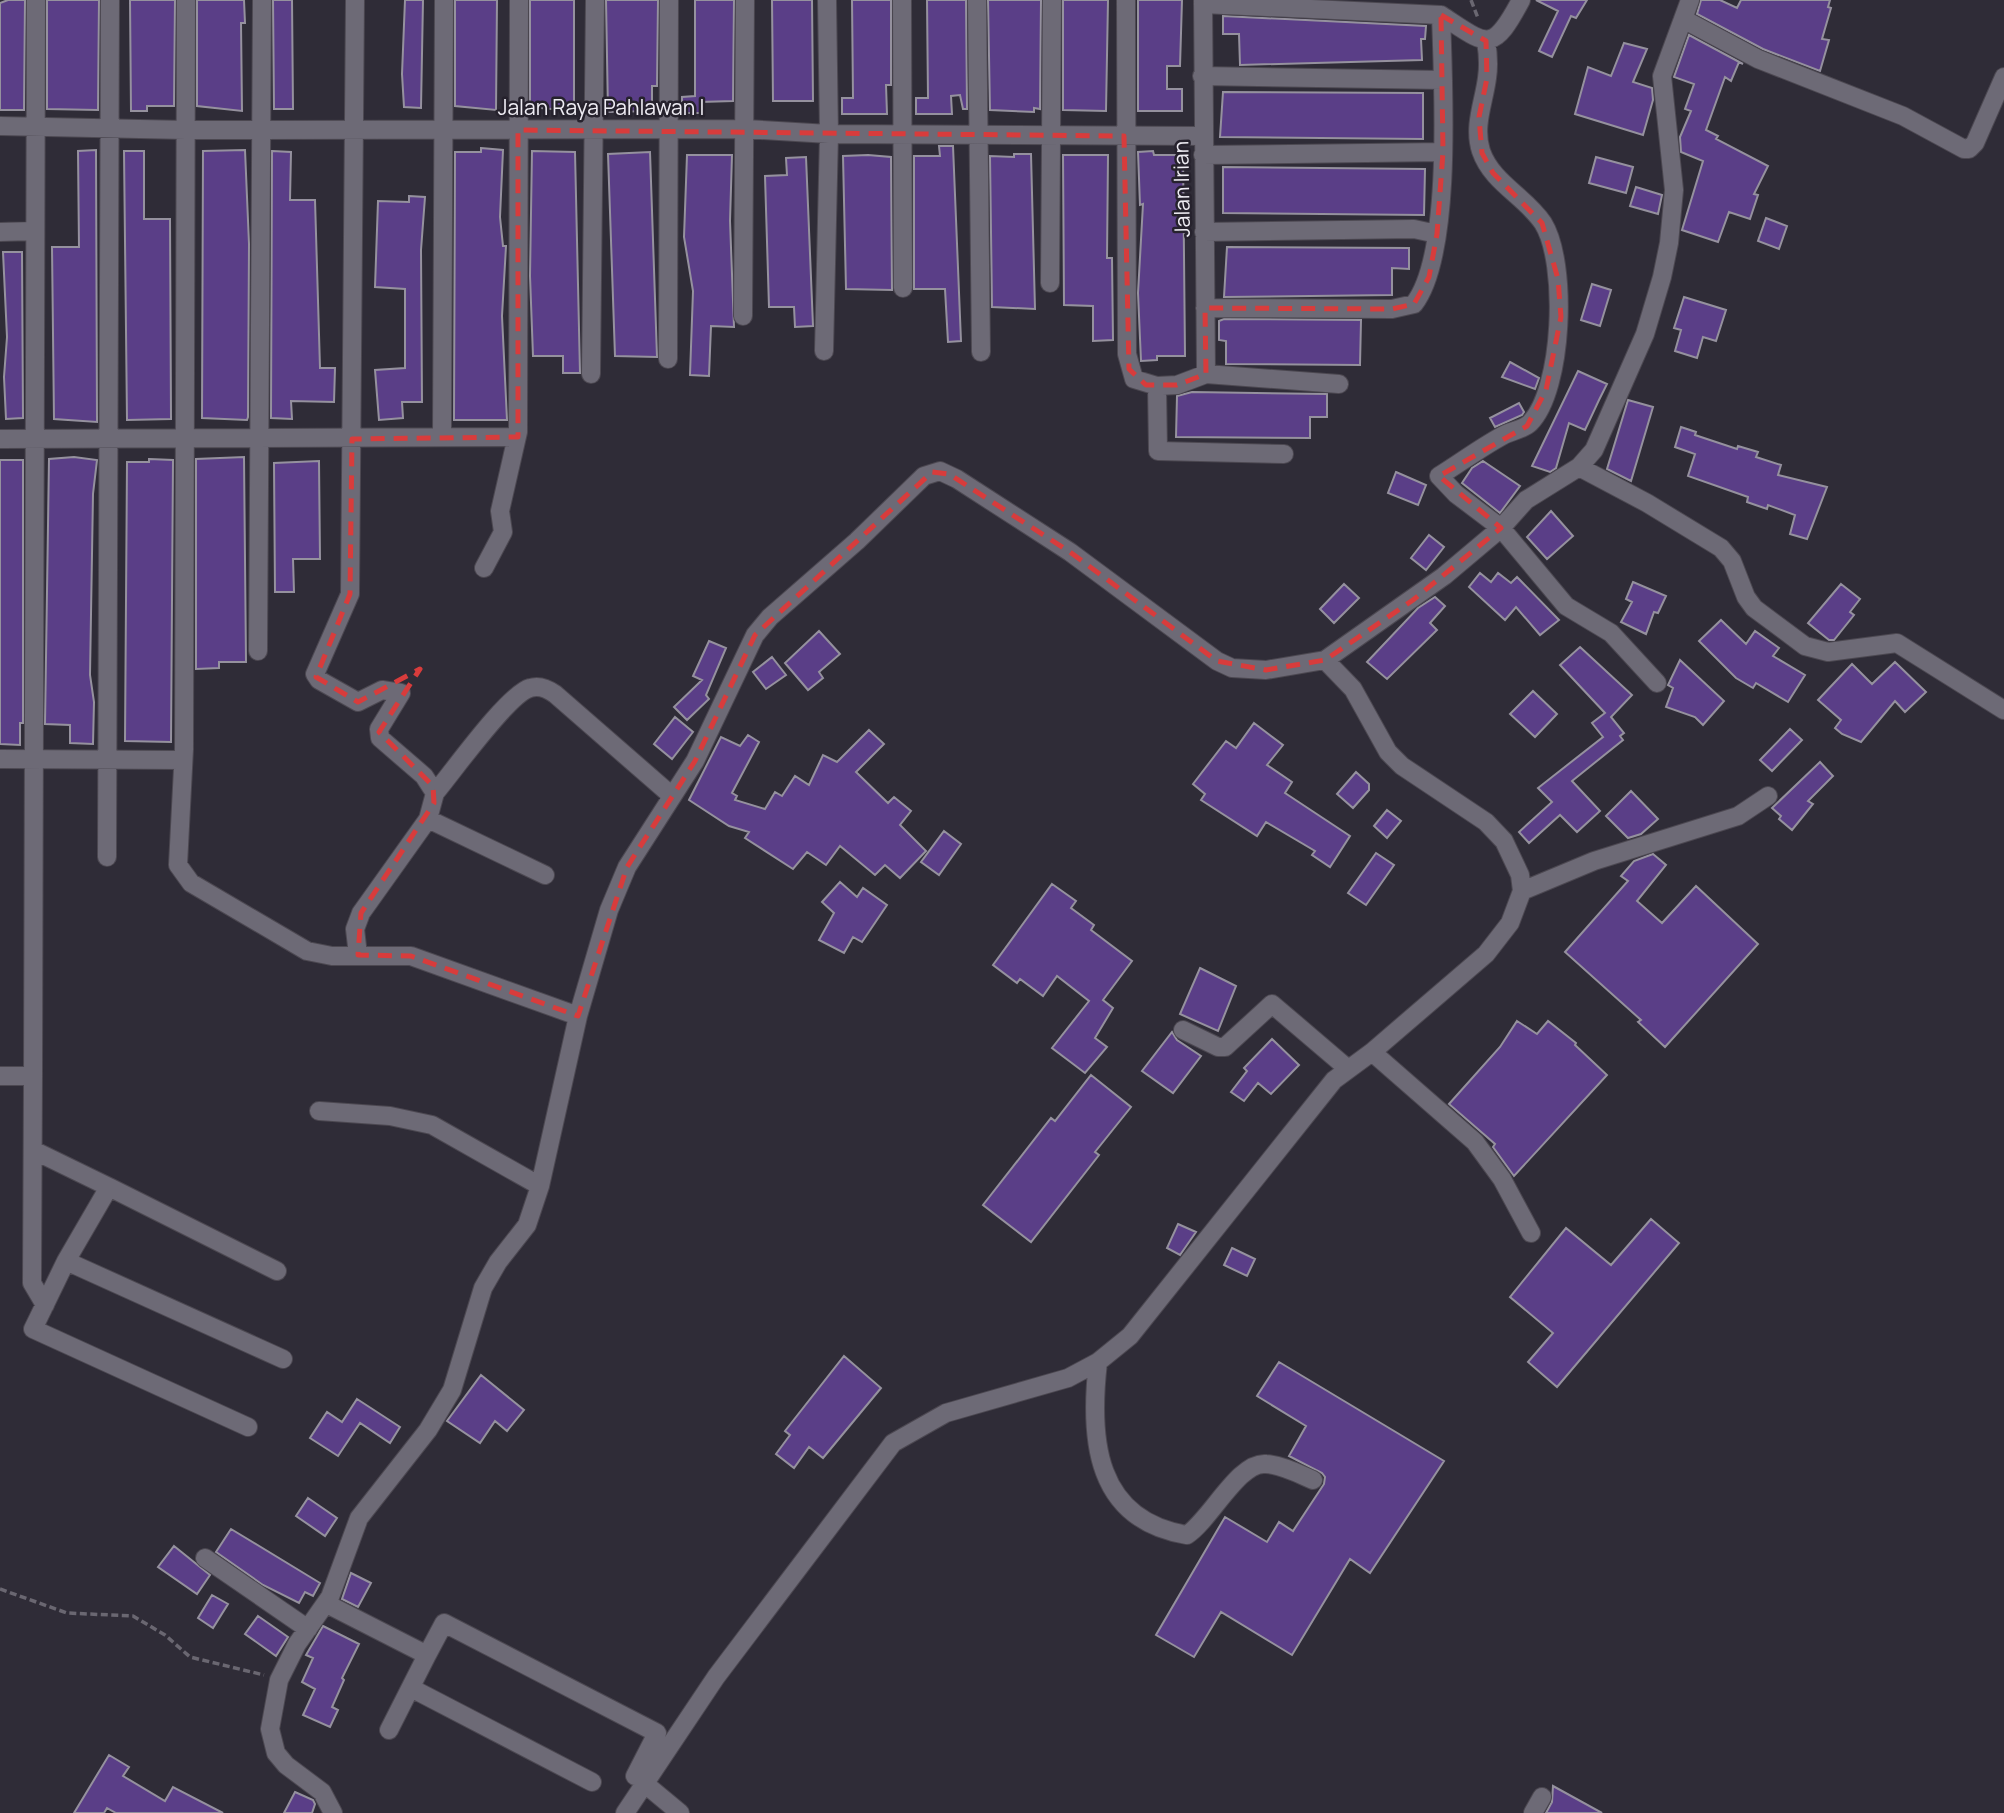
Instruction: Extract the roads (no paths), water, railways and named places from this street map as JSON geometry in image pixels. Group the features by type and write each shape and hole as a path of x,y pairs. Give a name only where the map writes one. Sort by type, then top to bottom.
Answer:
{"street":[{"path":"36,0 32,1283 45,1305"},
{"path":"107,857 105,760 110,0"},
{"path":"186,0 185,439 182,760 178,865 191,883 307,951 332,956 411,956 578,1016"},
{"path":"258,651 262,0"},
{"path":"355,0 350,594 316,670 316,677 358,702 382,690 401,693 379,729 380,738 424,776 436,793"},
{"path":"442,436 444,0"},
{"path":"484,568 503,532 500,511 519,420 519,0"},
{"path":"591,374 595,0"},
{"path":"668,359 669,0"},
{"path":"743,316 745,0"},
{"path":"824,351 829,134 827,0"},
{"path":"902,0 903,288"},
{"path":"976,0 981,352"},
{"path":"1050,283 1052,0"},
{"path":"1126,0 1124,136 1129,369 1134,379 1157,386 1177,385 1206,374 1339,384"},
{"path":"1441,16 1472,37 1486,41 1500,35 1521,0"},
{"name":"Jalan Irian","path":"1206,374 1203,2 1441,16"},
{"path":"332,1813 322,1792 286,1765 276,1754 270,1729 279,1680 307,1629 327,1604 359,1518 428,1430 452,1390 483,1288 498,1262 524,1232 540,1186 578,1016 610,910 627,867 695,761 755,635 770,617 932,472 949,474 1070,552 1217,661 1232,668 1266,670 1325,660 1413,600 1501,528 1525,499 1579,467 1594,450 1645,334 1662,277 1669,243 1674,190 1662,76 1686,6 1758,59 1903,116 1964,149 1975,144 2004,77"},
{"path":"1205,308 1405,309 1414,304 1429,277 1437,234 1443,152 1441,16"},
{"path":"1486,41 1488,78 1479,117 1479,143 1493,173 1542,223 1559,279 1561,317 1546,390 1535,418 1527,426 1503,435 1439,476 1456,494 1501,528 1566,606 1611,633 1657,683"},
{"path":"1202,76 1443,80"},
{"name":"Jalan Raya Pahlawan I","path":"0,126 108,130 745,129 829,134 1203,136"},
{"path":"1203,155 1443,152"},
{"path":"1204,232 1414,229 1437,234"},
{"path":"0,232 35,231"},
{"path":"1157,386 1158,451 1284,453"},
{"path":"0,439 515,437"},
{"path":"1579,467 1647,503 1721,548 1732,561 1746,597 1754,608 1805,646 1828,652 1897,643 2004,710"},
{"path":"639,1780 893,1443 916,1427 946,1413 1068,1378 1098,1362 1129,1336 1346,1068 1372,1052 1500,940 1510,923 1522,891 1520,875 1504,841 1486,822 1395,759 1353,689 1325,660"},
{"path":"358,955 355,929 361,913 428,819 436,793 502,712 525,690 536,687 555,694 672,796"},
{"path":"0,759 182,760"},
{"path":"1522,891 1594,861 1738,816 1768,796"},
{"path":"428,819 545,875"},
{"path":"1183,1030 1218,1047 1226,1047 1272,1003 1346,1068"},
{"path":"1372,1052 1475,1142 1502,1179 1531,1233"},
{"path":"0,1076 33,1076"},
{"path":"319,1111 390,1116 432,1125 540,1186"},
{"path":"33,1150 277,1271"},
{"path":"109,1187 66,1261 33,1329 248,1427"},
{"path":"66,1261 284,1359"},
{"path":"1098,1362 1093,1412 1098,1449 1114,1490 1130,1513 1147,1523 1166,1532 1187,1535 1202,1525 1229,1488 1254,1465 1282,1467 1313,1480"},
{"path":"205,1558 307,1629"},
{"path":"327,1604 427,1656"},
{"path":"389,1730 444,1623 657,1733 625,1813"},
{"path":"411,1688 592,1782"},
{"path":"639,1780 680,1813"}]}
